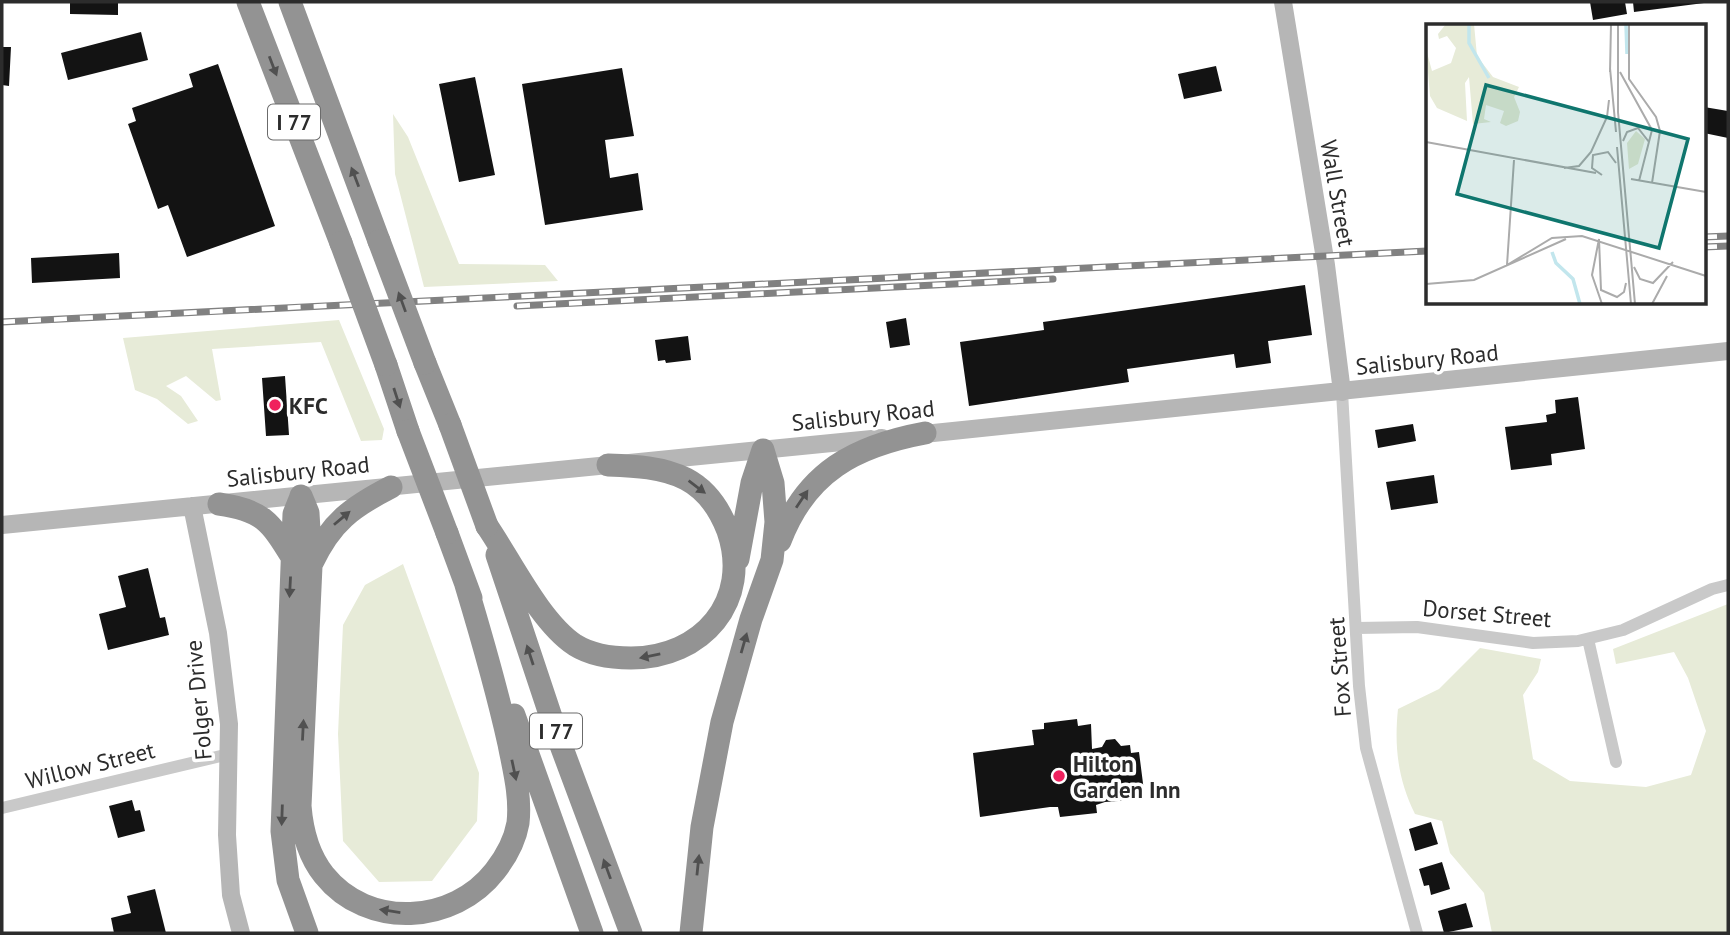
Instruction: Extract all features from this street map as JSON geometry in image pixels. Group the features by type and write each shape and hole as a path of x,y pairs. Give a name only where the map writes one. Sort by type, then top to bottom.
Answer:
{"highway":[{"name":"I 77","path":"248,2 341,243 592,933"},
{"name":"I 77","path":"290,2 487,526 556,732 631,933"},
{"path":"691,933 702,827 722,722 751,619 788,520 813,484 846,457 894,439 925,433"},
{"path":"763,450 773,483 776,522 772,560"},
{"path":"487,526 548,618 575,645 611,658 649,658 684,645 710,628 728,603 736,574 752,483 763,450"},
{"path":"608,465 648,467 687,479 707,494 722,515 734,554 736,574"},
{"path":"306,933 288,880 282,831 301,561 335,524 363,501 391,486"},
{"path":"301,496 294,514 301,561 302,825 306,843 325,876 353,898 385,912 420,914 454,905 484,886 506,858 517,824 518,789 496,686 466,585"},
{"path":"219,504 247,508 266,521 275,528 301,561"}],"street":[{"name":"Wall Street","path":"1283,2 1324,256 1342,392"},
{"name":"Salisbury Road","path":"2,526 1728,351"},
{"name":"Fox Street","path":"1342,392 1366,748 1417,933"},
{"name":"Folger Drive","path":"192,506 218,634 229,724 227,835 231,895 242,933"},
{"name":"Dorset Street","path":"1357,628 1417,627 1533,643 1588,639 1623,630 1712,589 1728,585"},
{"path":"1588,639 1616,762"},
{"name":"Willow Street","path":"2,808 229,754"}],"green space":[{"path":"393,114 408,137 459,264 545,265 558,281 424,287 395,174"},
{"path":"339,320 384,429 382,440 361,441 321,342 212,349 221,400 216,401 186,376 166,386 181,396 198,421 188,424 157,399 135,390 123,338"},
{"path":"403,564 479,773 477,821 432,881 379,882 343,841 338,734 343,625 365,585"},
{"path":"1728,604 1728,933 1492,933 1484,893 1450,853 1442,821 1415,814 1409,801 1399,763 1398,709 1439,689 1480,648 1541,659 1538,672 1523,695 1533,759 1570,781 1646,787 1691,775 1706,731 1688,678 1674,652 1616,664 1613,649"}],"building":[{"path":"70,2 118,2 118,15 70,14"},
{"path":"1590,2 1625,2 1627,14 1593,20"},
{"path":"1633,2 1704,2 1704,3 1634,12"},
{"path":"141,32 148,60 68,80 61,53"},
{"path":"2,47 11,47 9,86 2,85"},
{"path":"218,64 275,226 187,257 168,205 158,209 128,124 136,121 132,108 193,87 189,74"},
{"path":"1216,66 1222,91 1184,99 1178,74"},
{"path":"622,68 634,136 605,140 610,178 638,173 643,210 545,225 522,84"},
{"path":"475,77 495,175 459,182 439,84"},
{"path":"1706,107 1728,111 1728,138 1706,133"},
{"path":"119,253 120,278 32,283 31,258"},
{"path":"1305,285 1312,335 1268,341 1271,363 1236,368 1234,354 1127,369 1129,382 969,406 960,342 1044,330 1043,322"},
{"path":"906,318 910,345 890,348 886,322"},
{"path":"688,336 691,360 666,363 665,360 658,361 655,340"},
{"path":"285,376 289,435 266,436 262,378"},
{"path":"1578,397 1585,449 1551,454 1552,465 1511,470 1505,427 1547,422 1546,415 1556,413 1555,400"},
{"path":"1413,424 1416,441 1378,448 1375,430"},
{"path":"1434,475 1438,503 1391,510 1386,482"},
{"path":"148,568 160,618 165,617 169,635 108,650 99,614 126,607 118,576"},
{"name":"Hilton Garden Inn","path":"1077,719 1078,726 1091,724 1092,749 1102,747 1106,740 1115,739 1121,746 1130,745 1131,753 1139,752 1145,799 1105,802 1096,805 1097,813 1060,817 1058,807 1050,807 980,817 973,753 1034,745 1032,730 1044,729 1044,723"},
{"path":"132,800 135,811 140,810 145,831 118,838 109,806"},
{"path":"1431,822 1438,844 1415,851 1409,829"},
{"path":"1442,862 1450,889 1431,895 1429,885 1424,886 1419,869"},
{"path":"155,889 166,933 114,933 111,918 131,913 127,896"},
{"path":"1466,903 1473,927 1444,933 1438,911"}],"railway":[{"path":"1706,237 1728,236"},
{"path":"1706,247 1728,246"},
{"path":"2,322 1426,251"},
{"path":"517,306 1053,279"}],"place":[{"name":"KFC","path":"275,405"},
{"name":"Hilton Garden Inn","path":"1059,776"}]}
